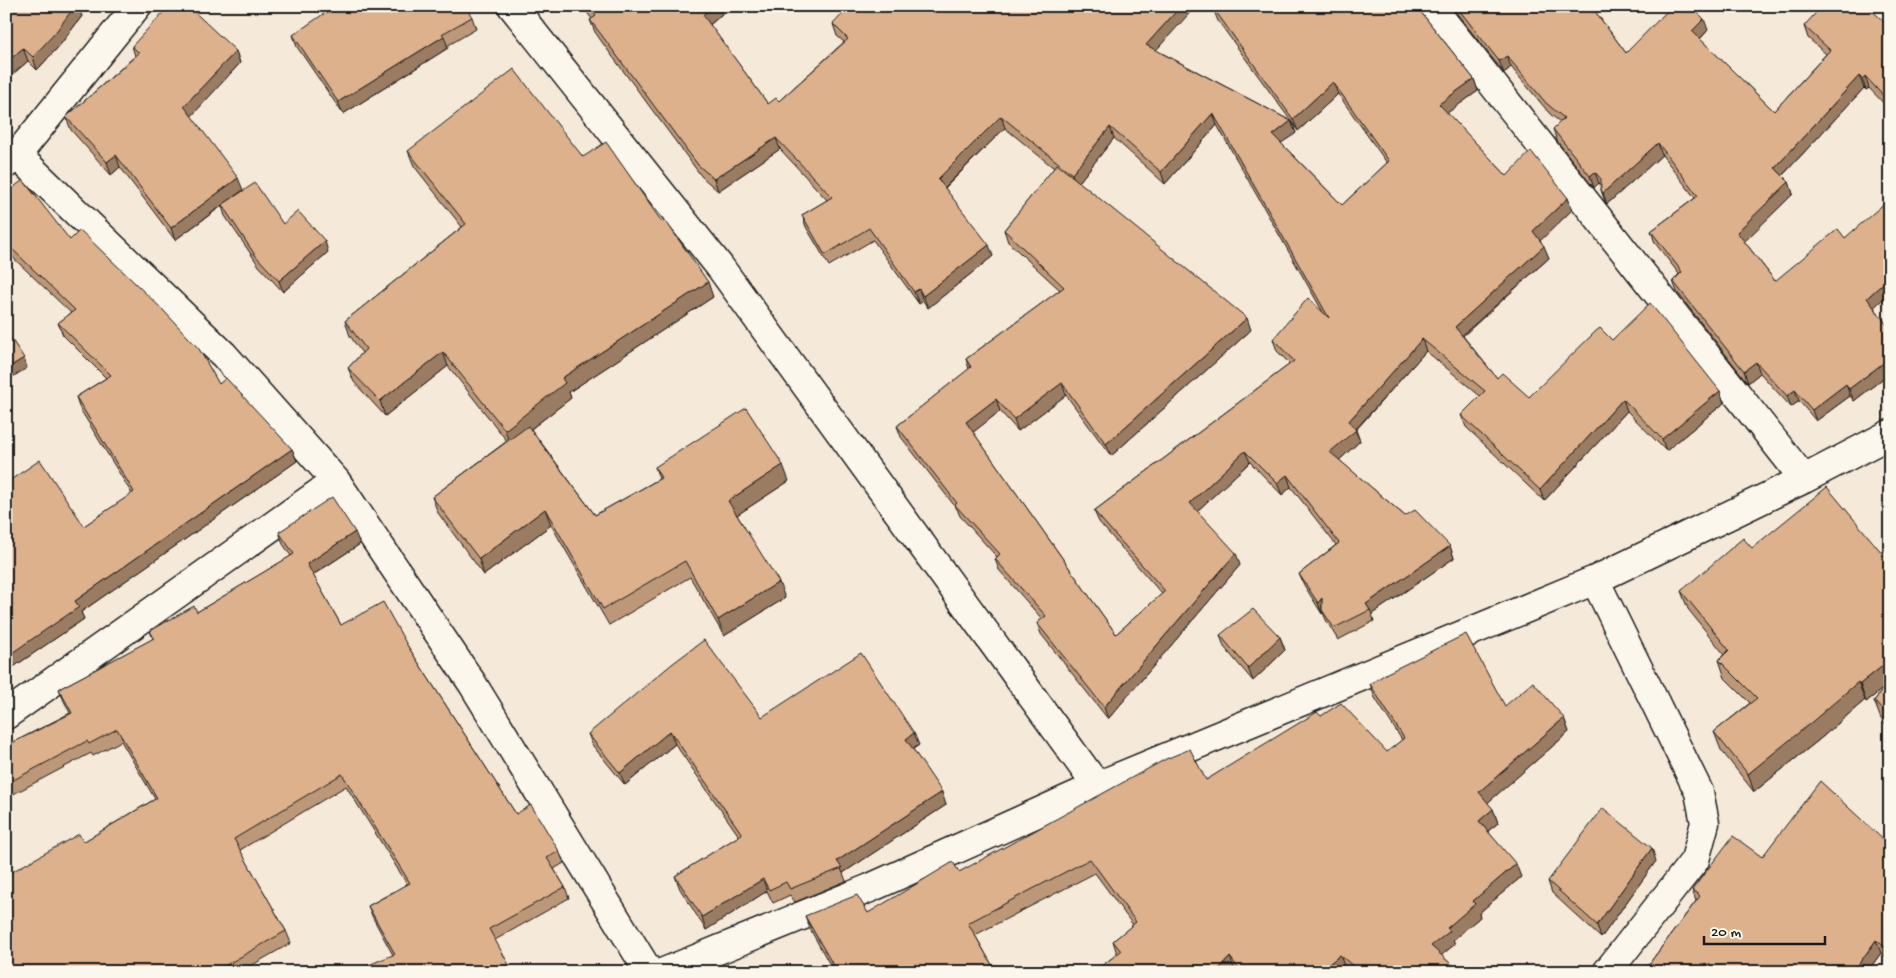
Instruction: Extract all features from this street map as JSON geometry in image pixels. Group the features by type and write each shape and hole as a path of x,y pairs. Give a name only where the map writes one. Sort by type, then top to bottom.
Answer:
{"street":[{"path":"137,6 12,159 224,355 336,481 472,683 649,972"},
{"path":"512,6 720,267 1096,786"},
{"path":"1431,6 1804,480"},
{"path":"664,972 870,888 1096,786 1595,580 1804,480 1890,434"},
{"path":"6,715 336,481"},
{"path":"1595,580 1699,792 1705,823 1694,860 1607,972"}],"building":[{"path":"6,6 75,6 55,33 33,57 23,48 6,63"},
{"path":"169,6 188,6 236,51 184,106 238,178 171,228 116,155 107,162 66,117 139,53 132,46"},
{"path":"335,6 465,6 472,17 442,34 444,36 338,102 293,35"},
{"path":"587,6 713,6 703,15 768,104 776,98 779,101 848,39 833,24 850,6 1181,6 1146,45 1291,121 1273,135 1342,205 1389,161 1333,82 1293,119 1213,6 1416,6 1474,79 1439,104 1507,176 1531,151 1568,198 1533,231 1544,246 1455,327 1497,378 1502,373 1529,397 1596,331 1600,328 1612,340 1650,303 1720,391 1662,439 1623,399 1540,490 1461,415 1485,391 1422,339 1349,421 1356,430 1330,452 1405,516 1415,510 1450,546 1366,604 1370,610 1334,628 1322,610 1322,598 1318,603 1299,574 1339,543 1287,475 1277,483 1245,451 1190,503 1236,553 1104,707 1037,623 1046,616 995,559 1000,554 955,505 957,503 897,426 971,367 966,359 1064,287 1004,230 1057,164 1247,318 1106,444 1062,383 1014,419 996,399 966,422 1116,634 1165,591 1094,511 1294,361 1273,339 1308,298 1329,318 1213,113 1161,172 1110,127 1072,174 1001,116 938,179 989,245 923,296 919,289 914,292 869,228 825,255 802,215 832,197 776,138 714,179 698,165 590,20 596,16"},
{"path":"1456,6 1591,6 1626,53 1672,6 1691,6 1704,19 1692,31 1774,111 1830,50 1804,26 1822,6 1867,6 1890,27 1890,103 1865,76 1862,79 1859,76 1775,168 1789,182 1737,232 1775,281 1838,229 1845,238 1888,200 1890,201 1890,277 1867,298 1890,329 1890,358 1849,389 1846,384 1812,410 1795,390 1787,396 1756,362 1744,371 1673,281 1682,272 1651,231 1698,196 1658,143 1603,193 1601,190 1601,179 1595,172 1590,176 1553,129 1564,118 1546,103 1507,56 1499,61"},
{"path":"514,69 583,157 606,142 662,222 665,220 708,282 562,378 565,383 505,430 443,352 380,401 348,368 366,349 345,321 466,224 408,151"},
{"path":"23,180 70,240 80,230 164,311 199,349 219,384 226,378 292,449 75,601 79,607 6,657 6,483 40,460 84,526 134,492 76,397 111,375 58,323 75,310 6,243 6,193"},
{"path":"255,183 283,224 298,211 325,241 279,281 255,255 222,205"},
{"path":"6,331 24,358 6,369"},
{"path":"746,408 783,465 728,501 779,582 718,620 685,561 603,609 545,509 479,559 432,497 528,426 595,515 661,478 655,467"},
{"path":"1827,487 1882,553 1890,547 1890,660 1860,684 1858,682 1748,774 1714,732 1757,698 1719,660 1729,650 1681,591 1743,538 1752,548"},
{"path":"332,497 355,532 307,564 341,625 383,602 407,645 516,814 531,805 559,851 547,858 565,887 489,929 513,972 352,972 395,954 368,906 410,883 342,774 234,839 286,931 214,972 115,972 114,969 108,972 6,972 6,872 8,874 79,834 83,842 157,798 117,729 89,744 87,741 6,784 6,746 72,713 59,689 154,638 150,631 194,606 197,612 294,554 279,532"},
{"path":"1253,609 1280,637 1248,668 1220,635"},
{"path":"1466,634 1505,706 1533,682 1564,718 1479,792 1493,809 1479,821 1516,864 1473,901 1475,904 1447,928 1450,931 1431,946 1460,972 1360,972 1340,955 1319,972 1241,972 1230,957 1216,972 1094,972 1121,951 1113,941 1136,922 1090,859 968,923 996,972 837,972 805,916 857,895 868,913 953,862 959,872 1166,759 1190,749 1206,780 1317,712 1321,716 1341,703 1387,752 1404,738 1370,684 1387,673"},
{"path":"704,640 762,717 861,653 914,733 906,739 942,792 837,861 842,868 790,889 786,882 769,890 763,879 702,917 675,876 742,834 670,731 620,773 588,734 672,664"},
{"path":"1890,680 1890,719 1874,701"},
{"path":"1820,781 1890,846 1890,951 1876,940 1853,972 1643,972 1700,896 1692,890 1733,836 1762,857"},
{"path":"1603,808 1652,848 1597,925 1548,881"}]}
